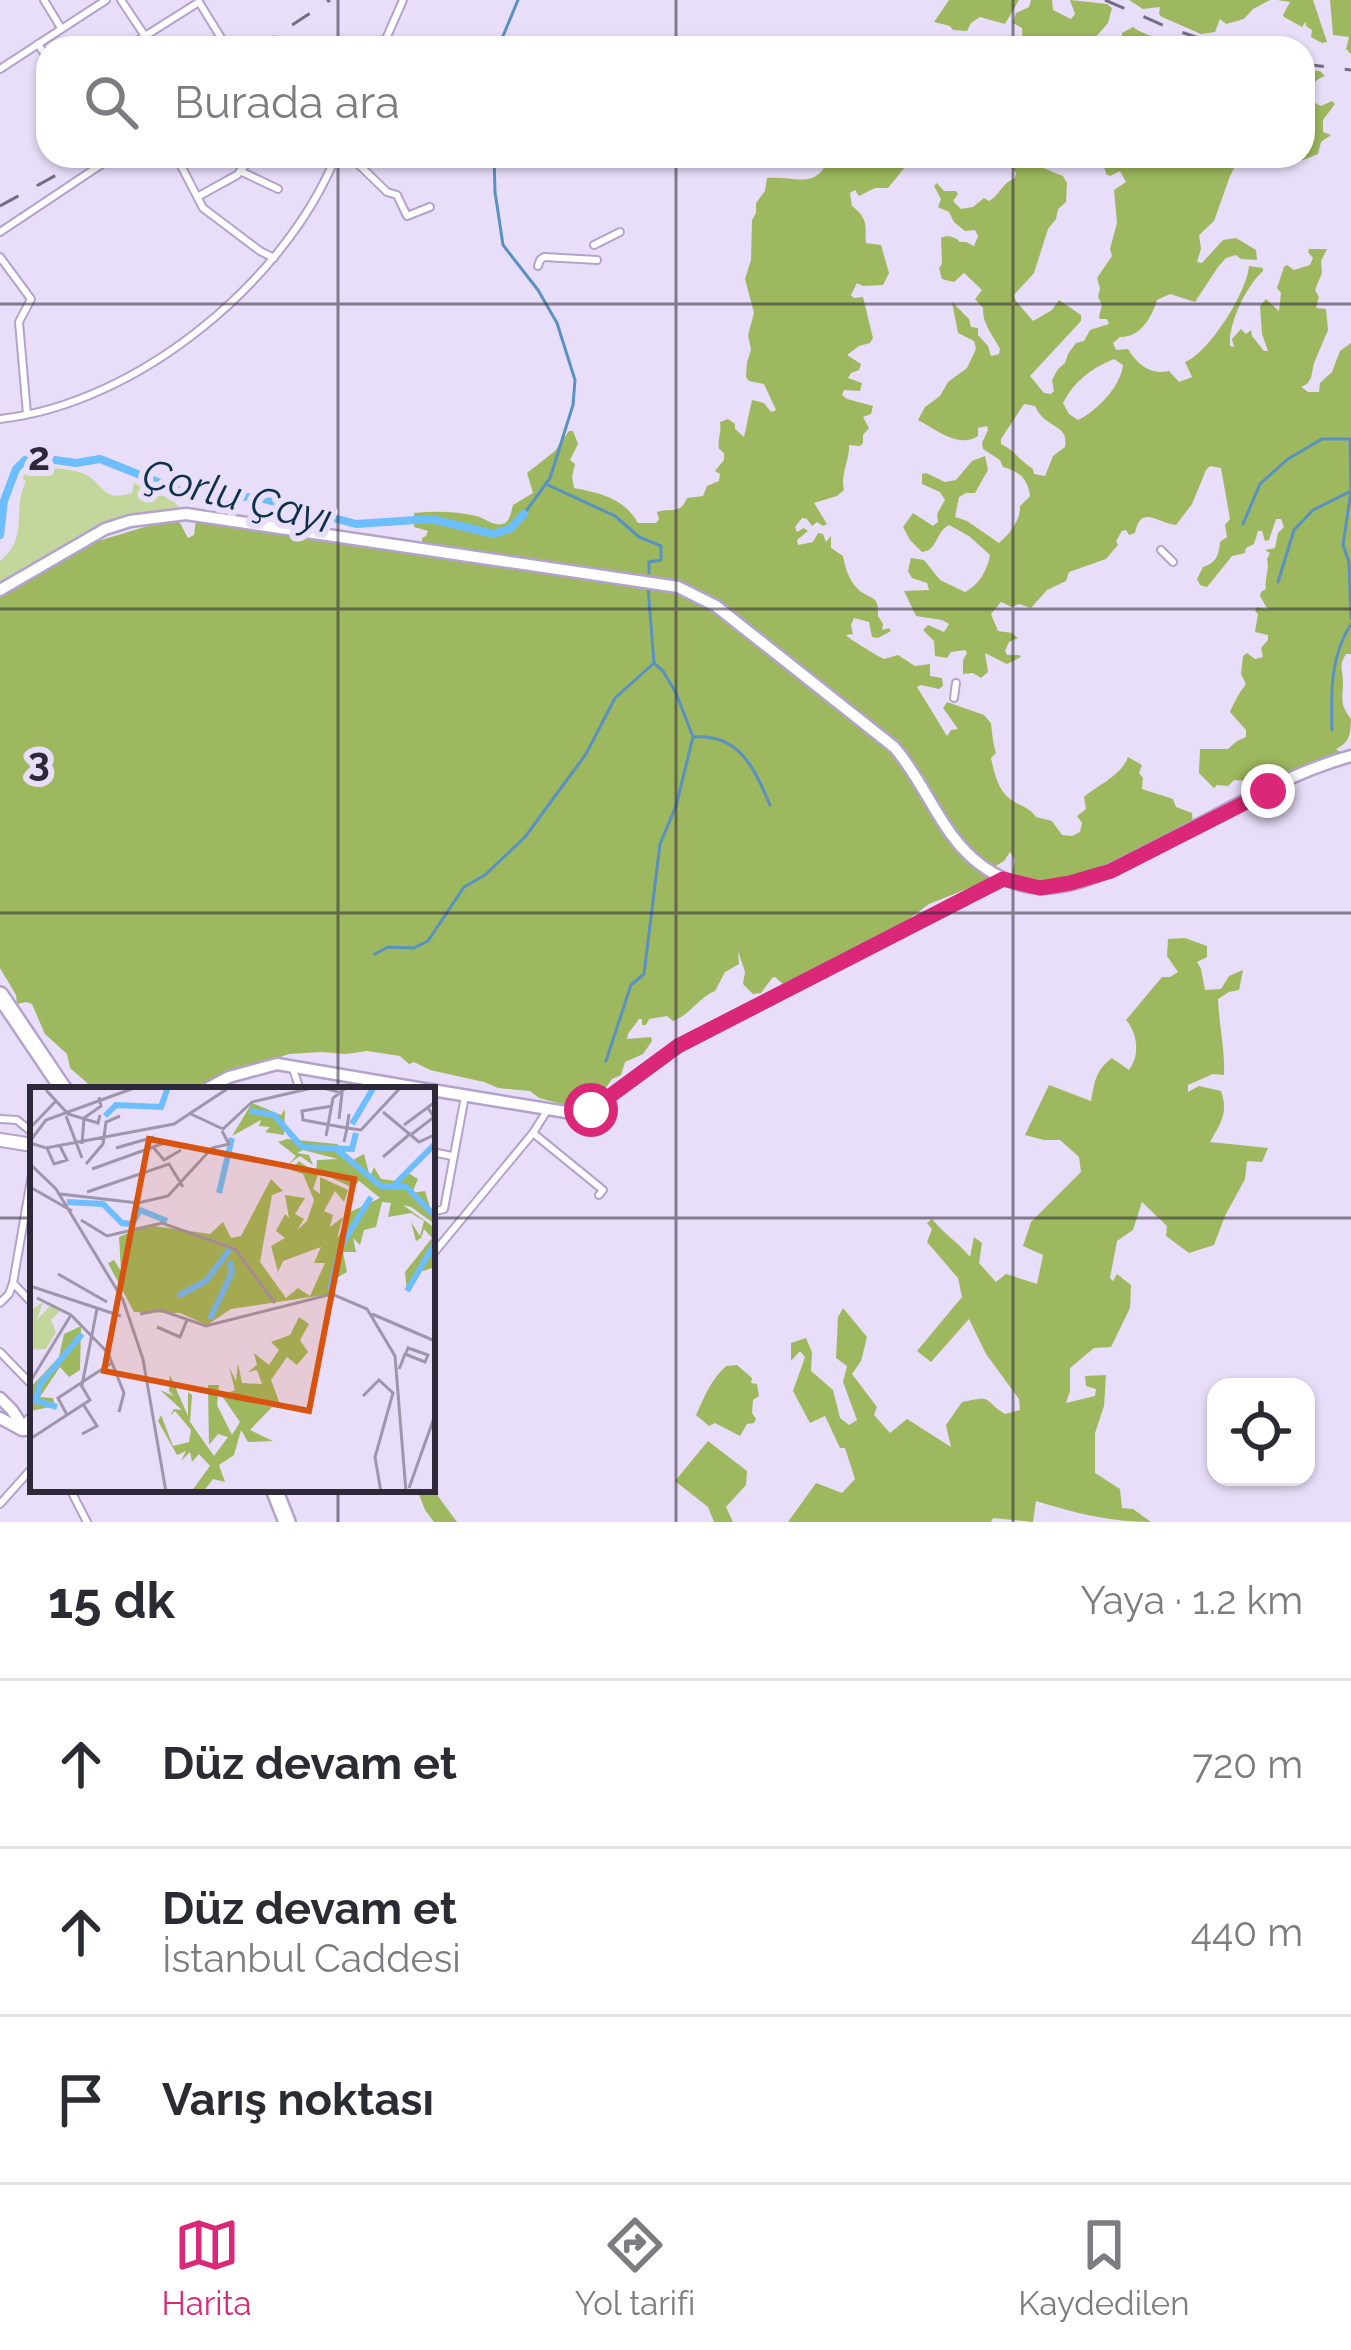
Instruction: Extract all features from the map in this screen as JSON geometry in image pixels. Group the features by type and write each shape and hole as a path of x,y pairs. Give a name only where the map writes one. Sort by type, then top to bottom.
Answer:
{"highway":[{"path":"0,995 62,1087"},
{"path":"0,1008 53,1087"},
{"path":"271,1492 283,1522"}],"street":[{"path":"44,0 62,28"},
{"path":"50,36 106,0"},
{"path":"121,0 145,36 199,2 221,36"},
{"path":"387,36 403,0"},
{"path":"0,69 36,45"},
{"path":"0,232 96,168"},
{"path":"183,168 203,208 274,258"},
{"path":"199,196 243,168"},
{"path":"0,419 104,388 192,336 231,304 274,258 330,168"},
{"path":"362,168 397,196 407,216 430,207"},
{"path":"241,171 278,189"},
{"path":"594,245 620,232"},
{"path":"0,257 31,299 19,322 27,414"},
{"path":"538,266 544,257 597,260"},
{"path":"0,590 105,529 180,514 678,587 716,605 879,733 907,762 949,830 976,862 1003,879 1040,888 1111,871 1221,813 1351,756"},
{"path":"1161,550 1173,562"},
{"path":"954,698 956,683"},
{"path":"435,1091 572,1113 591,1110 678,1046 1003,879"},
{"path":"215,1087 254,1068 277,1064 414,1087"},
{"path":"292,1066 299,1087"},
{"path":"350,1087 352,1076"},
{"path":"435,1212 444,1209 465,1096"},
{"path":"435,1252 533,1133 548,1108"},
{"path":"1,1142 0,1120 13,1118 30,1131"},
{"path":"533,1133 603,1190 599,1196"},
{"path":"435,1153 454,1156"},
{"path":"0,1303 14,1283 30,1186"},
{"path":"14,1283 30,1301"},
{"path":"0,1352 30,1383"},
{"path":"0,1398 27,1431"},
{"path":"0,1418 27,1431"},
{"path":"0,1504 30,1470"},
{"path":"72,1492 88,1522"}],"green space":[{"path":"949,0 1019,0 1005,24 980,17 967,31 934,22"},
{"path":"1031,0 1052,0 1053,10 1071,19 1075,14 1070,0 1112,8 1108,23 1097,36 1022,36 1022,28 1013,23 1016,13 1029,7"},
{"path":"1129,0 1270,0 1244,19 1226,24 1220,19 1215,32 1201,34 1162,17 1160,7 1143,9"},
{"path":"1277,0 1313,0 1327,42 1311,36 1306,21 1302,27 1284,17 1290,2"},
{"path":"1330,0 1351,0 1351,54 1346,49 1349,37 1333,35"},
{"path":"1133,27 1152,36 1122,36"},
{"path":"1332,101 1335,104 1323,120 1323,132 1331,135 1321,142 1318,154 1315,103 1321,106"},
{"path":"823,168 904,168 888,188 859,196 855,190 850,193 852,206 865,223 866,243 881,245 889,273 883,285 857,283 851,295 863,297 873,338 847,355 861,364 848,378 862,383 860,391 844,390 842,395 873,406 871,414 863,417 869,428 863,443 849,445 844,490 814,503 827,524 812,526 802,518 795,527 797,532 808,531 797,540 798,545 813,542 818,533 826,542 831,536 831,548 843,556 852,582 877,602 882,630 891,631 872,637 869,622 854,618 853,634 846,635 884,659 898,655 915,666 930,664 930,676 942,678 943,686 917,687 947,736 958,729 943,708 947,702 984,715 991,723 996,753 991,758 1002,791 1036,817 1052,821 1062,835 1080,832 1082,823 1077,816 1086,809 1084,797 1115,775 1128,757 1142,765 1142,789 1173,799 1176,807 1192,813 1193,826 1103,869 1052,882 1030,881 1012,873 1015,860 1010,852 992,868 989,880 929,904 894,930 784,985 772,978 761,993 753,994 743,984 745,972 738,951 739,964 725,972 715,991 684,1015 673,1021 667,1016 649,1019 646,1025 639,1019 627,1039 651,1037 643,1054 625,1062 621,1075 612,1079 598,1099 573,1107 530,1091 498,1088 409,1064 400,1056 367,1051 289,1054 192,1087 92,1087 70,1068 67,1054 45,1034 32,1004 17,1004 0,968 0,597 95,542 171,519 180,523 188,538 194,535 196,520 433,549 422,544 428,531 414,527 414,513 460,513 505,523 513,505 533,493 527,473 555,451 569,431 578,444 570,460 575,464 574,488 618,502 638,523 656,523 657,512 678,509 687,498 703,496 707,486 719,481 715,471 724,460 719,449 720,422 728,419 744,437 752,400 764,403 771,412 776,410 764,384 746,377 754,313 745,279 751,260 752,220 767,178 805,179"},
{"path":"1013,168 1043,168 1063,176 1067,183 1066,202 1048,229 1034,273 1014,295 1033,321 1059,300 1081,315 1081,321 1030,376 1044,393 1051,394 1052,380 1076,343 1084,341 1090,330 1109,324 1099,317 1102,305 1097,278 1112,256 1117,223 1114,190 1126,182 1120,171 1106,174 1104,168 1234,168 1214,221 1199,235 1197,262 1202,263 1223,240 1236,238 1256,250 1257,260 1236,255 1226,258 1195,302 1170,294 1157,300 1139,330 1113,343 1116,350 1128,349 1145,367 1169,371 1179,382 1192,377 1185,362 1205,347 1225,320 1242,291 1249,266 1263,271 1239,306 1230,346 1234,347 1232,339 1241,329 1246,334 1251,330 1268,351 1260,306 1266,299 1279,311 1277,288 1284,267 1294,270 1310,265 1309,249 1327,249 1315,290 1319,297 1316,308 1326,309 1328,330 1311,378 1301,387 1319,392 1340,351 1351,343 1351,654 1342,662 1343,701 1350,729 1347,740 1336,749 1343,754 1270,784 1263,775 1214,788 1199,773 1200,749 1228,749 1246,737 1246,730 1230,712 1246,684 1241,674 1243,656 1263,657 1261,648 1268,640 1268,635 1255,632 1255,611 1257,607 1268,610 1260,596 1266,589 1270,553 1265,550 1275,548 1284,527 1276,519 1265,541 1258,531 1245,553 1232,556 1207,587 1200,585 1197,579 1203,567 1214,561 1220,542 1227,537 1225,525 1230,519 1221,468 1206,470 1192,504 1176,525 1151,517 1141,519 1135,533 1122,531 1106,559 1069,572 1066,581 1047,590 1031,608 1001,602 991,614 998,631 1018,638 1009,642 1007,655 1021,657 1007,664 985,653 988,672 981,678 963,674 965,650 951,652 947,658 935,656 934,641 923,630 928,625 944,632 949,624 916,616 904,591 929,590 927,583 912,578 908,571 911,558 924,560 940,580 965,592 982,576 990,555 949,525 927,551 910,540 903,527 913,513 933,526 945,500 940,492 922,484 922,474 945,482 956,480 972,461 985,456 988,470 975,493 959,497 955,517 999,543 1014,527 1020,506 1030,496 1022,477 983,449 987,426 978,428 978,436 963,440 918,420 948,382 967,368 976,349 974,341 958,333 952,302 971,327 978,328 991,356 1000,349 975,299 982,290 964,273 954,282 942,279 941,238 974,246 978,236 938,207 941,199 934,186 956,191 953,201 961,209 984,198 993,199 1015,178","holes":["1114,359 1123,365 1118,381 1093,411 1078,420 1069,414 1063,403 1091,371","1024,404 1035,406 1065,439 1065,447 1053,456 1045,476 1034,474 1001,444"]},
{"path":"32,466 82,473 114,496 132,493 134,483 173,500 181,510 107,525 0,582 0,561 15,543 26,481 22,478"},
{"path":"1185,938 1207,946 1207,957 1197,962 1205,990 1221,989 1229,976 1243,970 1239,990 1218,999 1224,1075 1213,1074 1188,1085 1188,1092 1199,1086 1221,1091 1224,1112 1210,1142 1268,1148 1262,1162 1247,1161 1245,1179 1214,1245 1189,1253 1166,1236 1167,1226 1142,1202 1133,1230 1117,1241 1110,1278 1113,1281 1117,1274 1131,1285 1130,1308 1111,1347 1094,1348 1070,1368 1066,1403 1095,1396 1096,1389 1086,1386 1085,1376 1106,1375 1104,1406 1095,1433 1095,1473 1120,1489 1122,1508 1133,1509 1151,1522 1093,1516 1036,1501 1033,1522 993,1518 991,1522 788,1522 816,1483 842,1493 855,1479 845,1448 840,1448 825,1416 810,1423 793,1391 805,1357 800,1351 791,1361 791,1343 806,1338 812,1352 811,1371 833,1390 840,1418 849,1425 857,1420 843,1382 847,1366 836,1358 838,1317 843,1308 867,1337 852,1374 877,1407 874,1415 890,1433 907,1419 951,1447 946,1425 962,1402 984,1399 1005,1414 1020,1410 1019,1399 986,1354 969,1319 931,1362 917,1351 962,1297 958,1278 927,1242 932,1229 927,1223 932,1219 970,1257 974,1237 982,1243 979,1263 996,1282 1006,1274 1037,1284 1043,1255 1023,1246 1031,1222 1081,1172 1079,1157 1060,1140 1025,1135 1049,1085 1091,1101 1099,1072 1112,1058 1129,1070 1136,1045 1126,1020 1162,977 1178,972 1167,956 1168,939"},
{"path":"737,1365 757,1384 759,1396 753,1400 756,1419 740,1436 715,1423 709,1426 696,1415 716,1377 726,1366"},
{"path":"708,1441 747,1471 746,1485 726,1507 733,1522 714,1522 708,1507 675,1481"},
{"path":"418,1492 435,1492 457,1522 434,1522"}],"waterway":[{"path":"503,36 518,0"},
{"path":"494,168 503,245 557,323 575,380 573,405 550,478 524,514"},
{"path":"1243,524 1260,484 1288,459 1322,439 1348,439"},
{"path":"1350,439 1351,491 1343,545 1349,562 1351,619"},
{"name":"Çorlu Çayı","path":"0,535 4,501 16,469 34,457 76,463 100,459 183,492 260,498 356,524 431,519 494,534 511,528 524,514"},
{"path":"548,485 615,516 639,537 661,546 661,560 649,562 649,573"},
{"path":"1278,582 1294,530 1313,510 1351,491"},
{"path":"375,954 388,947 414,948 428,941 464,887 485,875 525,837 586,754 615,698 654,663 648,587"},
{"path":"1332,730 1335,662 1351,624"},
{"path":"606,1061 631,985 644,974 660,844 676,806 693,737 676,693 655,664"},
{"path":"694,737 734,747 751,766 770,805"}],"railway":[{"path":"275,36 330,0"},
{"path":"1105,0 1193,36"},
{"path":"1315,66 1351,70"},
{"path":"0,206 69,168"}],"route":[{"path":"591,1110 678,1046 1003,879 1040,888 1111,871 1268,791"}]}
